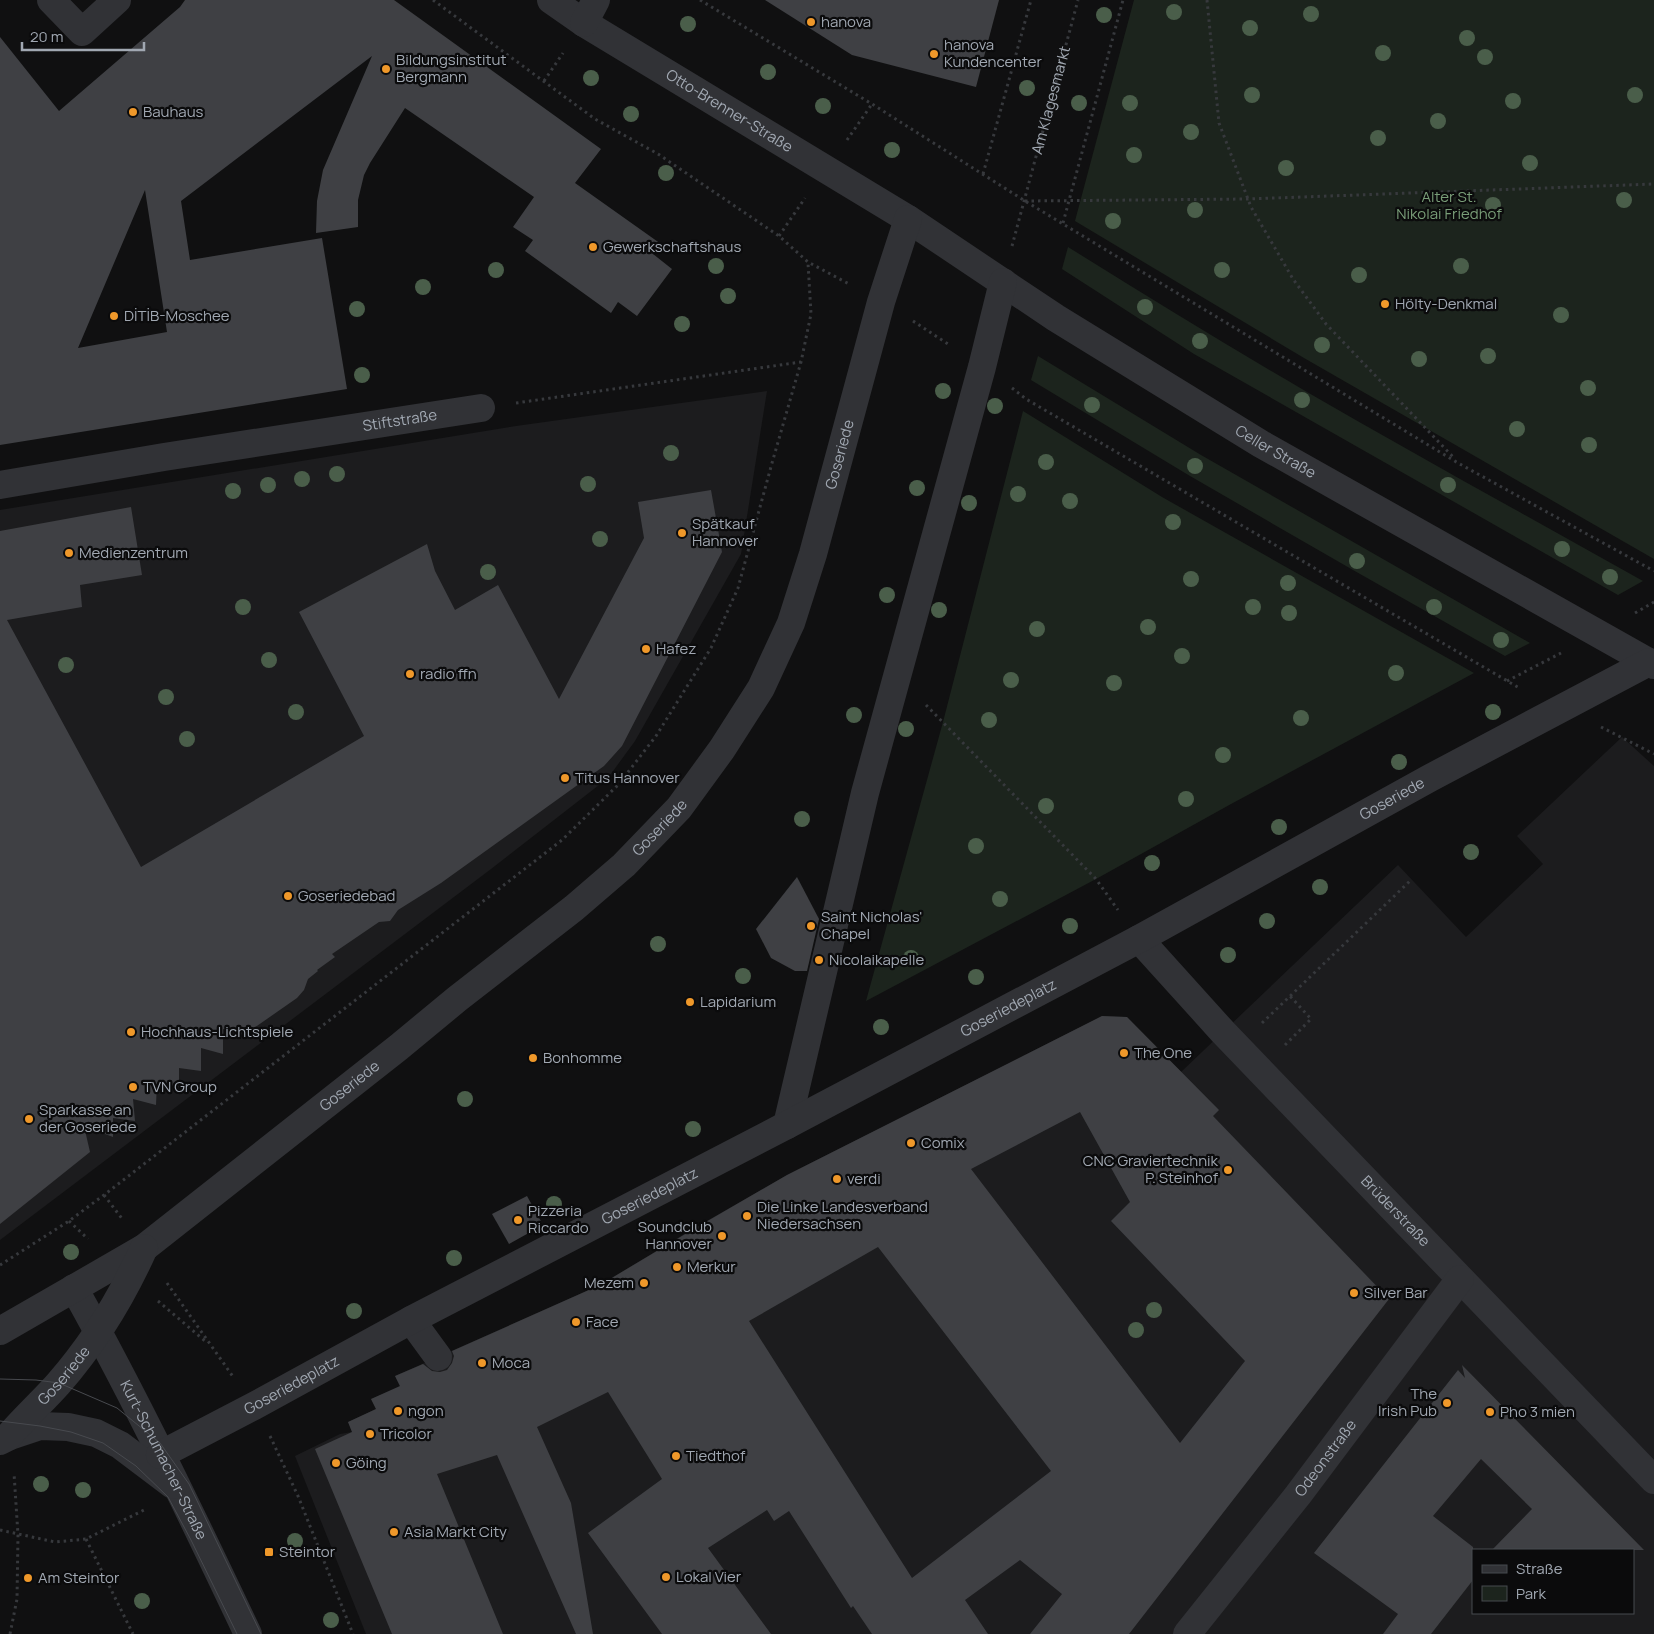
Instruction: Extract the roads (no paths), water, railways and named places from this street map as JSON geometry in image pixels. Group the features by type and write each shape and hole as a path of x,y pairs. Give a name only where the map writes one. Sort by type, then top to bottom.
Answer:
{"street":[{"path":"51,0 82,32 117,0"},
{"name":"Otto-Brenner-Straße","path":"552,0 590,12 908,219"},
{"name":"Celler Straße","path":"908,219 1056,318 1261,444 1652,664"},
{"name":"Goseriede","path":"0,1331 144,1248 574,908 624,864 679,808 722,749 761,688 791,623 813,554 881,302 908,219"},
{"path":"787,1125 865,794 982,367 1003,282"},
{"name":"Stiftstraße","path":"0,485 481,408"},
{"name":"Goseriede","path":"1138,939 1430,778 1561,709 1652,664"},
{"name":"Goseriedeplatz","path":"160,1455 411,1320 787,1125 1138,939"},
{"name":"Brüderstraße","path":"1138,939 1223,1032 1654,1480"},
{"name":"Goseriede","path":"4,1439 59,1383 98,1333 131,1277 144,1248"},
{"name":"Odeonstraße","path":"1187,1634 1298,1495 1460,1279"},
{"name":"Kurt-Schumacher-Straße","path":"74,1288 179,1490 248,1634"},
{"path":"411,1320 438,1357"},
{"path":"4,1439 40,1426 68,1427 96,1433 120,1445 179,1490"}],"tram line":[{"path":"0,1379 59,1383 117,1408 160,1443 189,1484 261,1634"},
{"path":"0,1421 71,1432 103,1443 136,1466 168,1497 237,1634"}],"place":[{"name":"hanova","path":"811,22"},
{"name":"hanova Kundencenter","path":"934,54"},
{"name":"Bildungsinstitut Bergmann","path":"386,69"},
{"name":"Bauhaus","path":"133,112"},
{"name":"Gewerkschaftshaus","path":"593,247"},
{"name":"Hölty-Denkmal","path":"1385,304"},
{"name":"DİTİB-Moschee","path":"114,316"},
{"name":"Spätkauf Hannover","path":"682,533"},
{"name":"Medienzentrum","path":"69,553"},
{"name":"Hafez","path":"646,649"},
{"name":"radio ffn","path":"410,674"},
{"name":"Titus Hannover","path":"565,778"},
{"name":"Goseriedebad","path":"288,896"},
{"name":"Saint Nicholas' Chapel","path":"811,926"},
{"name":"Nicolaikapelle","path":"819,960"},
{"name":"Lapidarium","path":"690,1002"},
{"name":"Hochhaus-Lichtspiele","path":"131,1032"},
{"name":"The One","path":"1124,1053"},
{"name":"Bonhomme","path":"533,1058"},
{"name":"TVN Group","path":"133,1087"},
{"name":"Sparkasse an der Goseriede","path":"29,1119"},
{"name":"Comix","path":"911,1143"},
{"name":"CNC Graviertechnik P. Steinhof","path":"1228,1170"},
{"name":"verdi","path":"837,1179"},
{"name":"Die Linke Landesverband Niedersachsen","path":"747,1216"},
{"name":"Pizzeria Riccardo","path":"518,1220"},
{"name":"Soundclub Hannover","path":"722,1236"},
{"name":"Merkur","path":"677,1267"},
{"name":"Mezem","path":"644,1283"},
{"name":"Silver Bar","path":"1354,1293"},
{"name":"Face","path":"576,1322"},
{"name":"Moca","path":"482,1363"},
{"name":"The Irish Pub","path":"1447,1403"},
{"name":"ngon","path":"398,1411"},
{"name":"Pho 3 mien","path":"1490,1412"},
{"name":"Tricolor","path":"370,1434"},
{"name":"Tiedthof","path":"676,1456"},
{"name":"Göing","path":"336,1463"},
{"name":"Asia Markt City","path":"394,1532"},
{"name":"Steintor","path":"269,1552"},
{"name":"Lokal Vier","path":"666,1577"},
{"name":"Am Steintor","path":"28,1578"}],"park label":[{"name":"Alter St. Nikolai Friedhof","path":"1449,206"}]}
